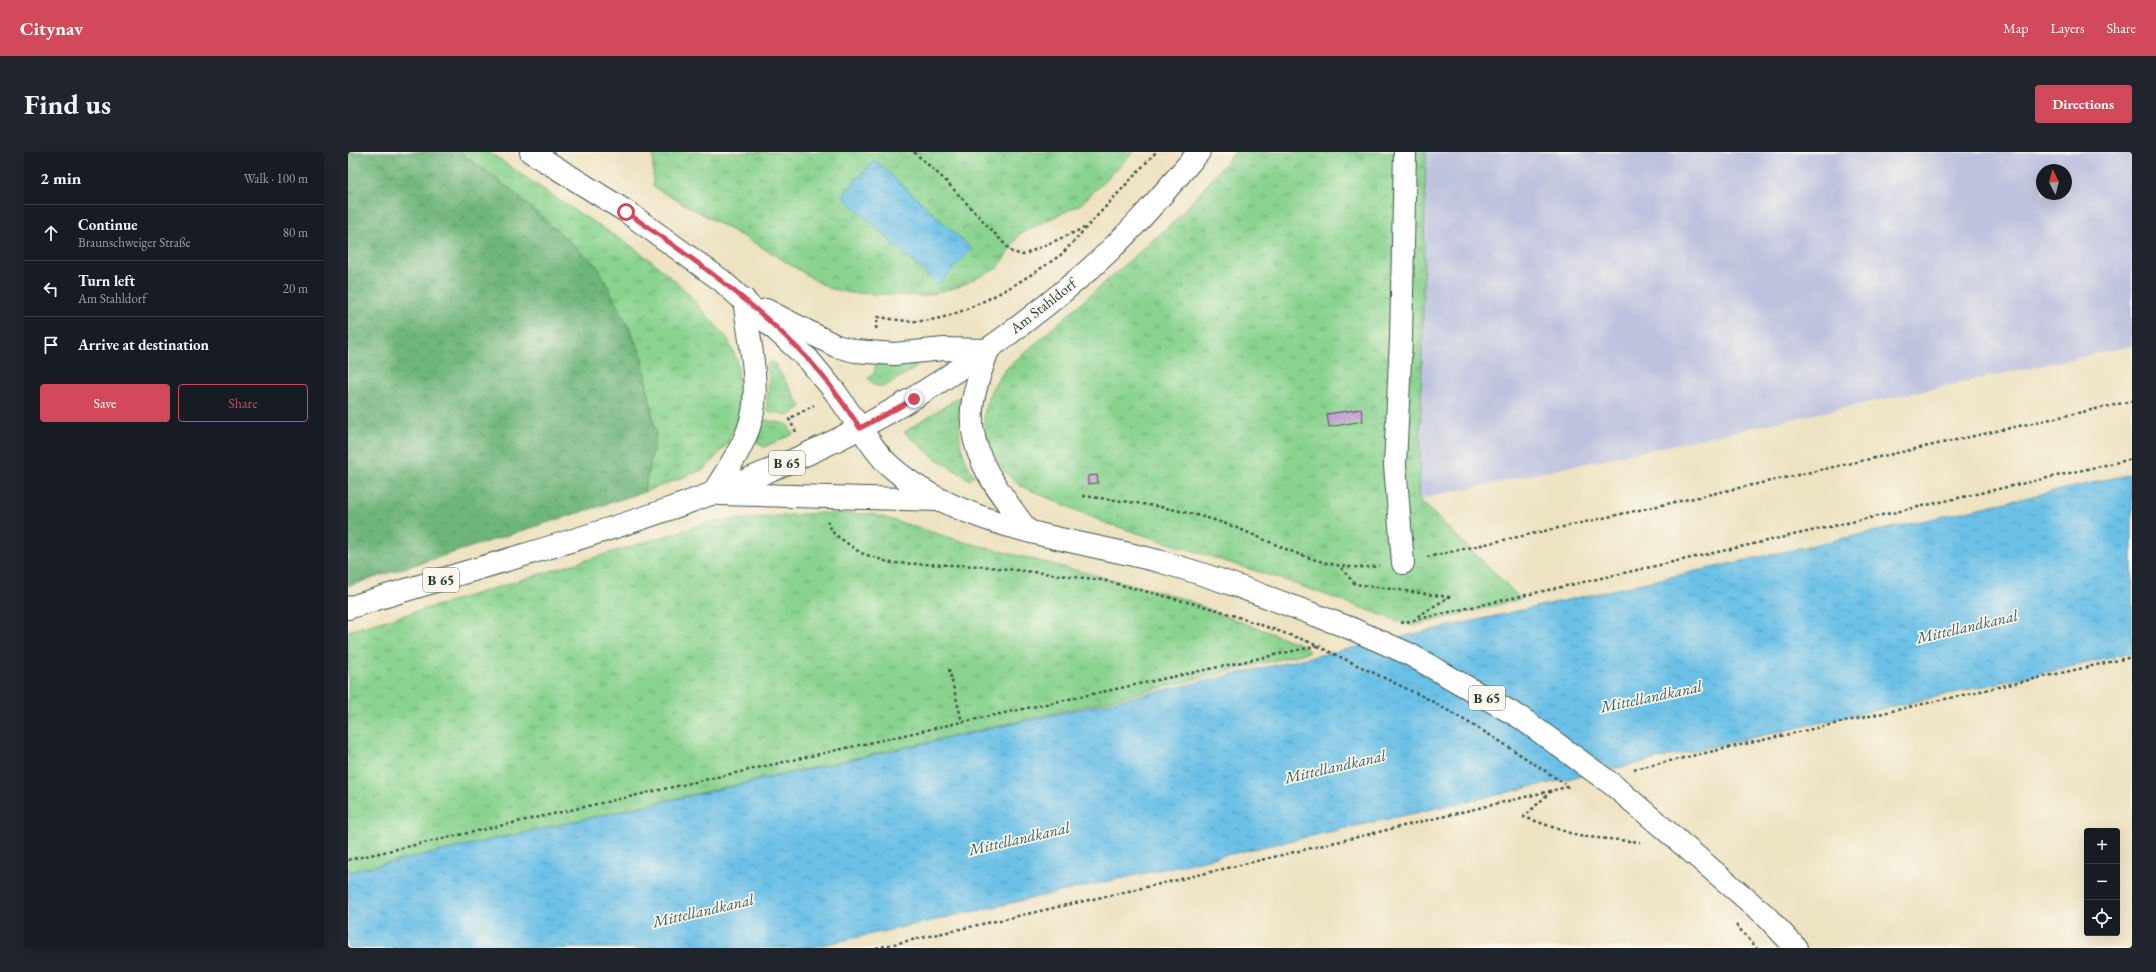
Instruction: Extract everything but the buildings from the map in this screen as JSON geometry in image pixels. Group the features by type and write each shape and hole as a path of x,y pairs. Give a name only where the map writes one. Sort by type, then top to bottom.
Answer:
{"main road":[{"path":"531,152 626,212 683,251 744,299 808,359 836,393 860,428"},
{"name":"Am Stahldorf","path":"860,428 914,399 988,350 1085,273 1152,206 1199,152"},
{"path":"1403,563 1395,465 1401,339 1405,152"},
{"path":"744,299 836,346 854,351 894,354 944,349 988,350 972,402 972,424 976,445 984,467 998,490 1028,530"},
{"path":"712,494 735,456 747,431 753,413 755,393 744,299"},
{"name":"B 65","path":"348,608 534,553 712,494 808,454 860,428 887,463 909,481 941,500 974,515 1162,563 1233,585 1350,628 1408,654 1515,714 1613,785 1765,915 1796,948"},
{"name":"B 65","path":"712,494 941,500"}],"path":[{"path":"914,152 944,179 1012,252 1023,255 1086,226"},
{"path":"878,317 921,321 952,315 971,308 1047,264 1062,254 1086,226 1156,152"},
{"path":"1083,496 1161,506 1221,522 1314,561 1340,567 1369,568 1403,563 2132,401"},
{"path":"789,419 808,454"},
{"path":"1396,624 2132,459"},
{"path":"823,498 824,514 828,525 834,534 861,553 877,560 906,565 989,567 1102,580 1218,610 1307,641 1428,698 1495,738 1573,789"},
{"path":"1340,567 1355,584 1449,597 1412,620"},
{"path":"348,860 962,722 1298,651 1328,643"},
{"path":"1662,762 2132,657"},
{"path":"949,669 962,722"},
{"path":"876,948 1165,883 1551,791 1524,817 1578,836 1641,842"}],"shaded area":[{"path":"1426,152 2132,152 2132,346 1419,499"}],"green space":[{"path":"348,152 460,152 512,191 598,267 641,353 656,434 644,492 348,586"},
{"path":"460,152 489,152 566,205 630,245 654,263 684,289 727,338 737,360 741,392 738,420 726,445 705,469 644,492 656,434 641,353 598,267 512,191"},
{"path":"653,152 1134,152 1081,204 1019,234 998,268 958,287 925,296 851,293 828,288 760,246 653,187"},
{"path":"1235,152 1426,152 1419,499 1521,599 1412,626 1290,582 1103,522 1021,486 1011,478 994,458 985,433 985,408 992,388 1006,369 1176,220"},
{"path":"773,361 801,407 790,415 766,411 769,381 767,364"},
{"path":"914,363 917,367 883,387 874,385 868,378 874,374 876,364"},
{"path":"961,396 959,418 960,438 964,456 974,476 970,480 935,458 904,432"},
{"path":"765,420 787,424 793,434 764,447 757,442"},
{"path":"815,513 873,514 964,542 1154,590 1190,601 1217,613 1303,645 1309,652 1034,718 348,872 348,631 429,608 711,522"}],"water":[{"path":"875,160 972,249 938,285 842,196"},
{"name":"Mittellandkanal","path":"2132,474 2132,653 809,948 348,948 348,872"}],"route":[{"path":"626,212 683,251 722,280 744,299 808,359 836,393 860,428 914,399"}]}
